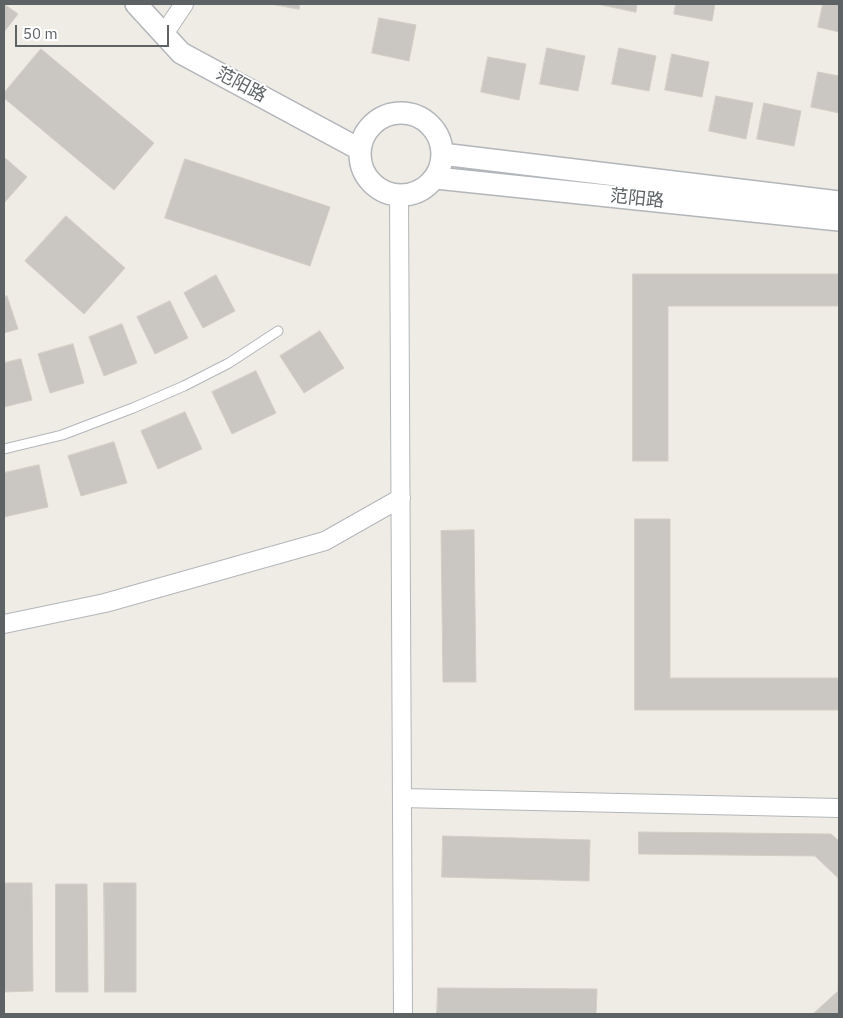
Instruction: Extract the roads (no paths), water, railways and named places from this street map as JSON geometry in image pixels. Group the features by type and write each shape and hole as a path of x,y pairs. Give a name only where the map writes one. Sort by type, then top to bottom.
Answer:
{"street":[{"name":"范阳路","path":"136,4 181,54 359,149"},
{"path":"164,34 184,4"},
{"path":"397,112 411,114 424,119 434,129 440,141 442,154 436,178 413,194 399,196 386,193 374,186 365,176 360,163 359,149 363,136 372,124 383,116 397,112"},
{"name":"范阳路","path":"442,154 839,202"},
{"name":"范阳路","path":"436,178 839,220"},
{"path":"399,196 403,1014"},
{"path":"4,624 104,603 325,541 401,498"},
{"path":"402,798 839,808"}],"lane":[{"path":"4,449 62,435 141,405 229,363 278,331"}]}
